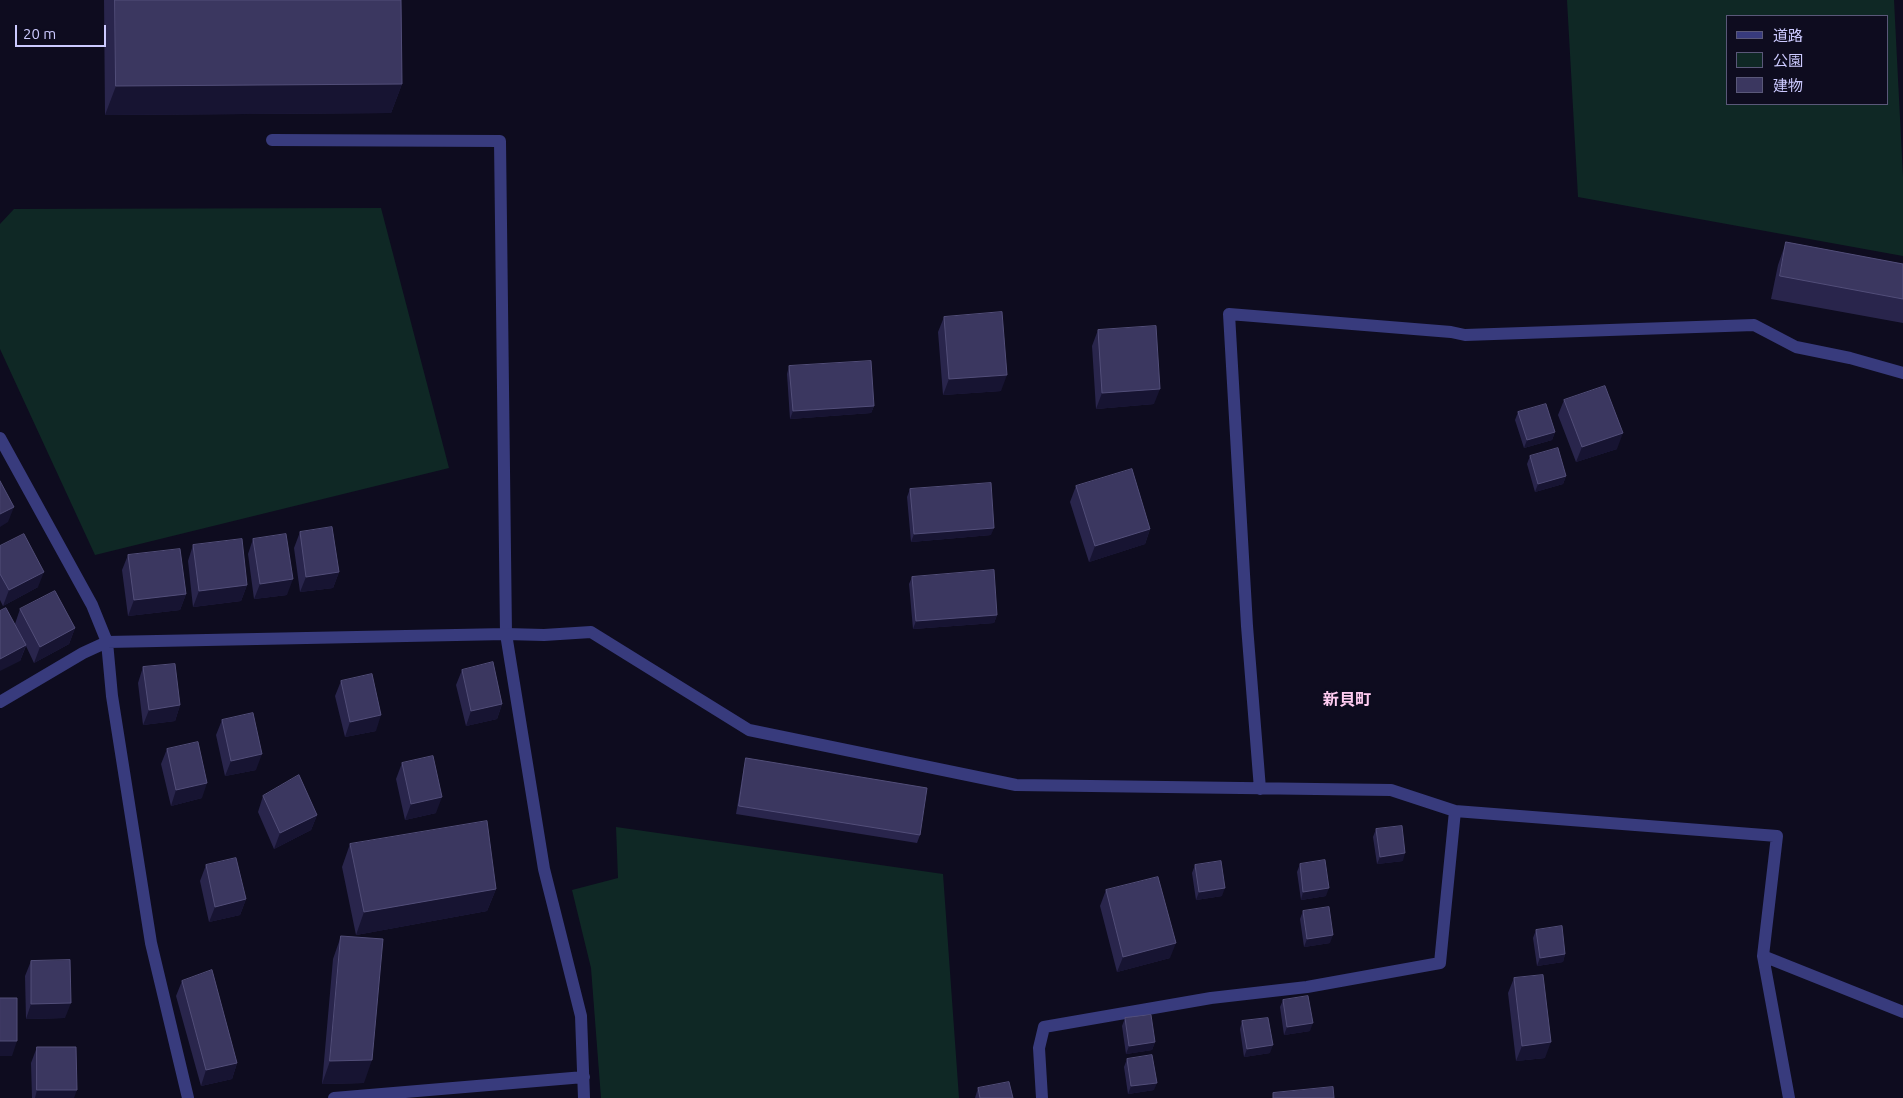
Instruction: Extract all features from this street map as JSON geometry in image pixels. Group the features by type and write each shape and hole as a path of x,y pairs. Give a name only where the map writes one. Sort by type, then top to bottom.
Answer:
{"street":[{"path":"272,140 500,141 506,634 544,869 581,1016 584,1098"},
{"path":"1260,789 1247,626 1230,314 1465,334 1754,325 1796,348 1850,358 1903,373"},
{"path":"0,438 92,605 107,642 112,696 152,943 188,1098"},
{"path":"0,702 83,653 107,642 591,632 748,730 1016,785 1391,790 1455,811 1777,836 1763,956 1789,1098"},
{"path":"1042,1098 1039,1048 1044,1027 1211,998 1307,986 1440,963 1455,811"},
{"path":"1763,956 1903,1012"},
{"path":"334,1098 584,1076"}],"green space":[{"path":"1567,0 1894,0 1903,177 1903,256 1578,197"},
{"path":"381,208 449,468 95,555 0,349 0,224 14,209"},
{"path":"616,827 943,874 959,1098 601,1098 591,968 572,890 618,878"}],"building":[{"path":"115,0 401,0 402,84 116,86"},
{"path":"1786,242 1903,264 1903,299 1780,276"},
{"path":"1002,312 1007,375 949,379 944,317"},
{"path":"1156,326 1160,389 1102,393 1098,330"},
{"path":"871,361 874,406 793,411 789,366"},
{"path":"1605,386 1623,433 1582,447 1564,400"},
{"path":"1546,404 1555,432 1527,440 1518,412"},
{"path":"1558,448 1566,476 1538,484 1530,456"},
{"path":"1132,469 1150,529 1095,546 1076,486"},
{"path":"0,481 14,507 0,514"},
{"path":"991,483 994,528 914,534 910,489"},
{"path":"332,527 339,572 306,577 300,532"},
{"path":"24,534 44,572 9,590 0,574 0,546"},
{"path":"286,534 293,579 260,584 253,539"},
{"path":"242,539 247,585 199,591 193,545"},
{"path":"180,549 186,594 134,600 128,555"},
{"path":"994,570 997,615 916,621 912,577"},
{"path":"55,591 75,628 40,647 20,609"},
{"path":"6,608 26,645 0,659 0,611"},
{"path":"493,662 502,704 471,711 462,670"},
{"path":"175,664 180,705 149,710 143,667"},
{"path":"372,674 381,715 350,722 341,681"},
{"path":"253,713 262,754 231,761 222,720"},
{"path":"198,742 207,783 176,790 167,749"},
{"path":"433,756 442,797 411,804 402,763"},
{"path":"746,758 927,788 920,835 739,806"},
{"path":"299,775 317,815 280,833 263,796"},
{"path":"487,821 496,889 364,912 350,844"},
{"path":"1402,826 1405,853 1380,857 1376,829"},
{"path":"236,858 246,899 215,907 206,865"},
{"path":"1325,860 1329,888 1303,892 1300,864"},
{"path":"1221,861 1225,888 1199,892 1195,865"},
{"path":"1158,877 1176,943 1123,957 1106,890"},
{"path":"1329,907 1333,935 1307,939 1303,911"},
{"path":"1562,926 1565,954 1540,958 1536,930"},
{"path":"341,936 383,939 372,1060 330,1061"},
{"path":"70,960 71,1003 31,1004 31,961"},
{"path":"212,970 237,1063 206,1070 182,981"},
{"path":"1543,975 1551,1042 1522,1046 1514,978"},
{"path":"1308,996 1313,1023 1287,1027 1283,1000"},
{"path":"0,998 17,998 17,1041 0,1041"},
{"path":"1151,1015 1155,1042 1129,1046 1125,1018"},
{"path":"1268,1018 1273,1045 1247,1049 1242,1021"},
{"path":"37,1047 76,1047 77,1090 37,1090"},
{"path":"1152,1055 1157,1083 1131,1086 1127,1059"},
{"path":"1009,1082 1013,1098 980,1098 978,1088"},
{"path":"1333,1087 1334,1098 1273,1098 1273,1093"}],"district":[{"name":"新貝町","path":"1347,700"}]}
